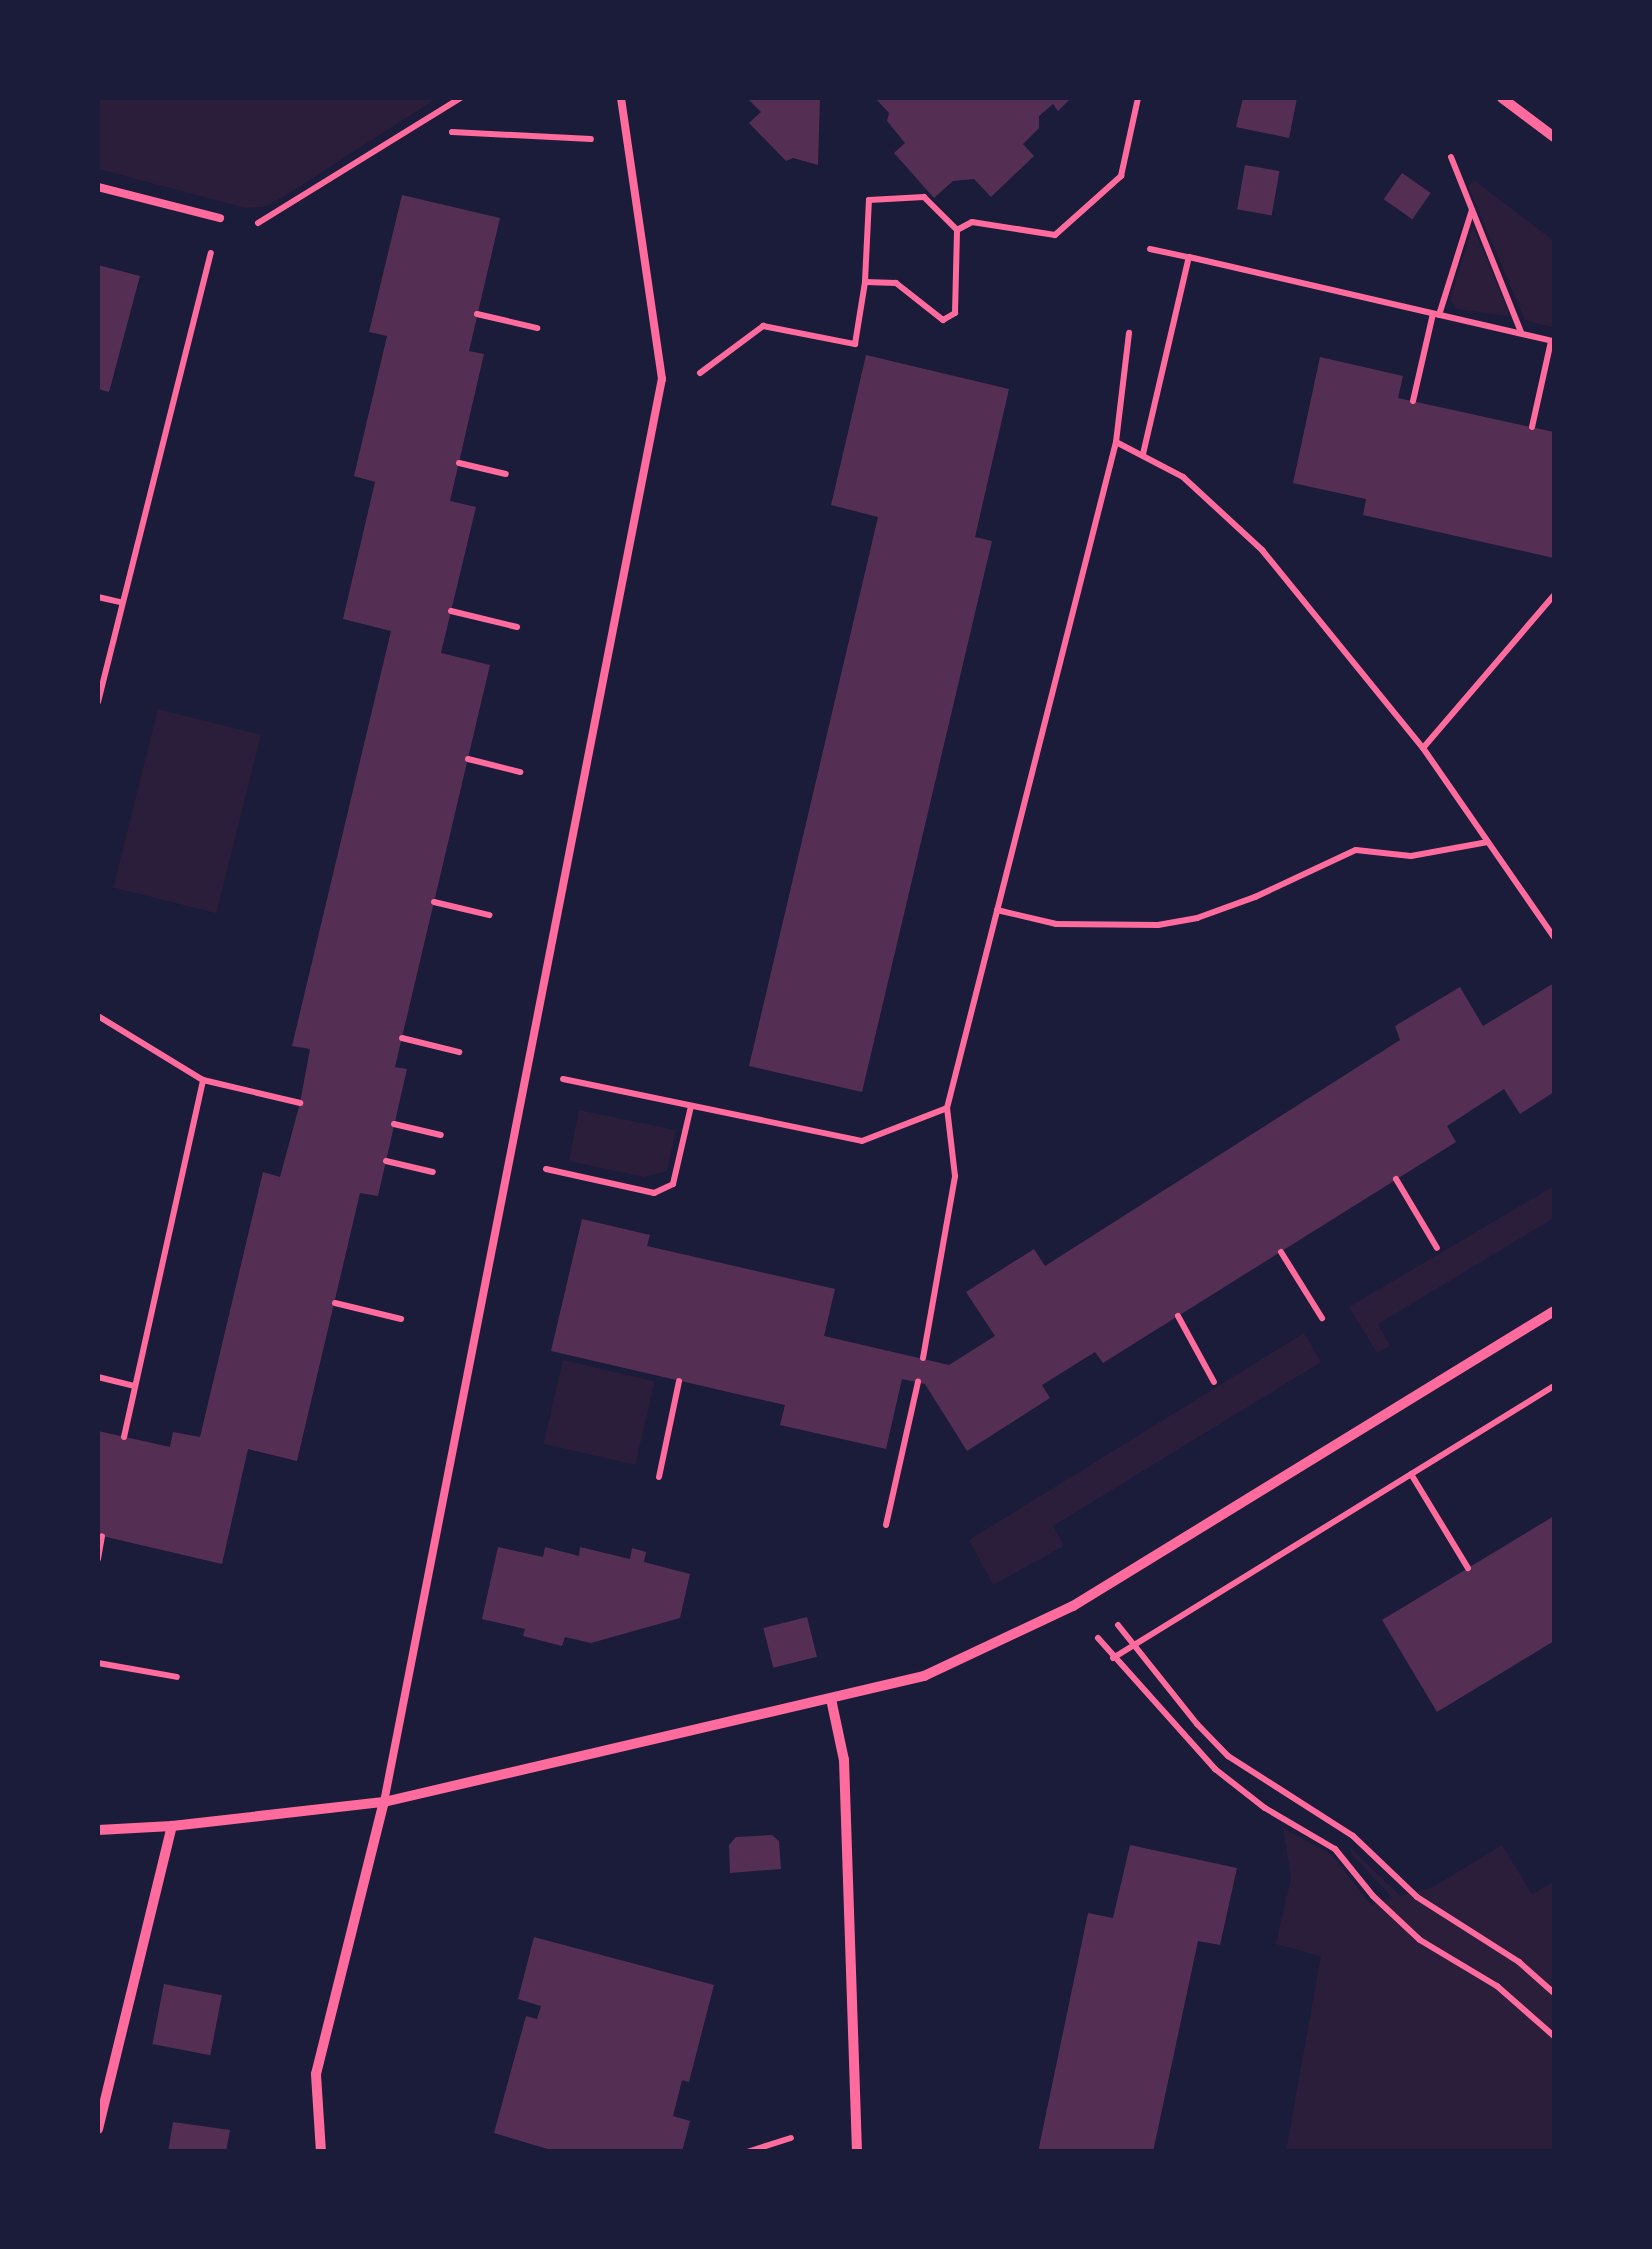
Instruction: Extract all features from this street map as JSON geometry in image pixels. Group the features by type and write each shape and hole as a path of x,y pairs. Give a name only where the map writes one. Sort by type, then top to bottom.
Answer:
{"street":[{"path":"1502,98 1554,137"},
{"path":"98,1830 172,1826 384,1802 924,1676 1073,1606 1554,1311"},
{"path":"831,1699 844,1760 857,2152"},
{"path":"321,2152 316,2074 384,1802"},
{"path":"98,2129 172,1826"}],"lane":[{"path":"384,1802 662,379 621,98"},
{"path":"98,188 220,218"}],"path":[{"path":"243,233 460,98"},
{"path":"957,230 972,222 1055,235 1121,176 1138,98"},
{"path":"452,132 627,140"},
{"path":"1451,157 1522,333"},
{"path":"657,406 763,326 856,344 869,200 924,197 957,230 955,313 943,320 896,283 864,282"},
{"path":"1413,401 1436,314 1472,209"},
{"path":"98,702 120,602 220,218"},
{"path":"211,253 227,243"},
{"path":"1150,249 1553,341 1532,427"},
{"path":"1143,454 1189,257"},
{"path":"477,314 537,328"},
{"path":"923,1358 955,1176 947,1108 1116,442 1129,333"},
{"path":"1116,442 1183,478 1262,550 1423,748 1554,937"},
{"path":"458,463 506,474"},
{"path":"1423,748 1554,595"},
{"path":"98,597 120,602"},
{"path":"451,611 517,627"},
{"path":"468,759 520,772"},
{"path":"997,910 1056,924 1158,925 1197,918 1255,897 1356,850 1411,856 1488,841"},
{"path":"434,902 489,915"},
{"path":"98,1016 203,1080 300,1103"},
{"path":"402,1038 460,1052"},
{"path":"526,1071 862,1141 947,1108"},
{"path":"124,1437 203,1080"},
{"path":"545,1168 654,1193 674,1184 691,1105"},
{"path":"394,1124 441,1135"},
{"path":"386,1161 433,1172"},
{"path":"1396,1178 1438,1248"},
{"path":"1281,1252 1322,1318"},
{"path":"335,1302 401,1319"},
{"path":"1178,1316 1214,1382"},
{"path":"98,1377 136,1386"},
{"path":"658,1477 680,1381"},
{"path":"886,1525 918,1382"},
{"path":"1113,1658 1554,1386"},
{"path":"1411,1474 1468,1568"},
{"path":"98,1559 102,1536"},
{"path":"1091,1594 1197,1724 1228,1756 1353,1836 1416,1898 1519,1962 1554,1993"},
{"path":"1073,1606 1113,1658 1215,1770 1265,1808 1335,1849 1372,1896 1420,1940 1498,1986 1554,2036"},
{"path":"98,1663 177,1677"},
{"path":"747,2152 791,2138"}],"shaded area":[{"path":"98,98 437,98 283,197 264,207 246,208 98,169"},
{"path":"1474,180 1554,241 1554,328 1525,320 1468,186"},
{"path":"1473,226 1508,316 1456,309 1450,299"},
{"path":"158,709 261,735 216,913 113,888"},
{"path":"579,1110 676,1130 667,1171 644,1177 569,1161"},
{"path":"1554,1186 1554,1218 1378,1324 1390,1346 1377,1353 1349,1307"},
{"path":"1304,1333 1321,1362 1053,1526 1064,1546 993,1585 969,1540"},
{"path":"563,1360 655,1381 635,1465 544,1444"},
{"path":"1283,1828 1331,1854 1371,1905 1393,1898 1352,1855 1350,1847 1400,1896 1433,1887 1502,1845 1532,1894 1554,1882 1554,2151 1286,2151 1321,1956 1276,1944 1291,1878"}],"building":[{"path":"747,98 820,98 818,165 793,158 786,161 749,123 761,112"},
{"path":"875,98 1071,98 1058,111 1053,104 1039,116 1039,128 1023,144 1034,156 991,197 974,179 953,181 934,198 894,153 905,143 887,121 889,113"},
{"path":"1243,98 1297,98 1289,138 1236,127"},
{"path":"1245,165 1279,171 1272,215 1237,209"},
{"path":"1402,173 1431,193 1412,219 1384,199"},
{"path":"402,195 500,218 469,351 484,354 450,501 476,507 441,653 490,665 395,1067 407,1069 378,1196 360,1193 297,1461 248,1449 222,1564 98,1535 98,1431 170,1447 173,1432 200,1437 263,1172 280,1177 300,1103 310,1049 292,1046 391,631 343,619 375,482 354,476 387,336 369,332"},
{"path":"98,265 140,276 109,392 98,389"},
{"path":"866,355 1009,389 975,537 992,541 862,1092 749,1066 878,517 831,505"},
{"path":"1320,357 1403,376 1398,398 1554,432 1554,558 1363,515 1366,499 1293,483"},
{"path":"1554,983 1554,1092 1520,1114 1504,1089 1447,1126 1456,1142 1103,1363 1095,1352 1042,1385 1050,1398 967,1451 925,1384 902,1379 886,1449 780,1425 785,1405 551,1351 582,1219 650,1235 647,1246 835,1289 824,1336 949,1365 995,1336 966,1292 1034,1249 1045,1266 1400,1040 1395,1026 1460,987 1483,1026"},
{"path":"1554,1516 1554,1641 1437,1712 1382,1620"},
{"path":"498,1547 543,1557 545,1547 579,1556 580,1547 630,1559 632,1548 646,1552 644,1562 690,1574 680,1618 591,1643 565,1637 562,1646 523,1636 525,1629 482,1619"},
{"path":"807,1617 817,1657 773,1668 763,1628"},
{"path":"772,1835 779,1841 781,1869 730,1873 729,1845 736,1837"},
{"path":"1130,1845 1237,1868 1220,1945 1198,1941 1153,2152 1038,2152 1088,1913 1113,1918"},
{"path":"534,1937 714,1985 689,2082 682,2080 673,2116 690,2121 682,2152 558,2152 494,2133 526,2016 537,2019 541,2006 518,1999"},
{"path":"164,1984 222,1995 210,2055 152,2044"},
{"path":"173,2122 230,2130 226,2152 168,2152"}]}
